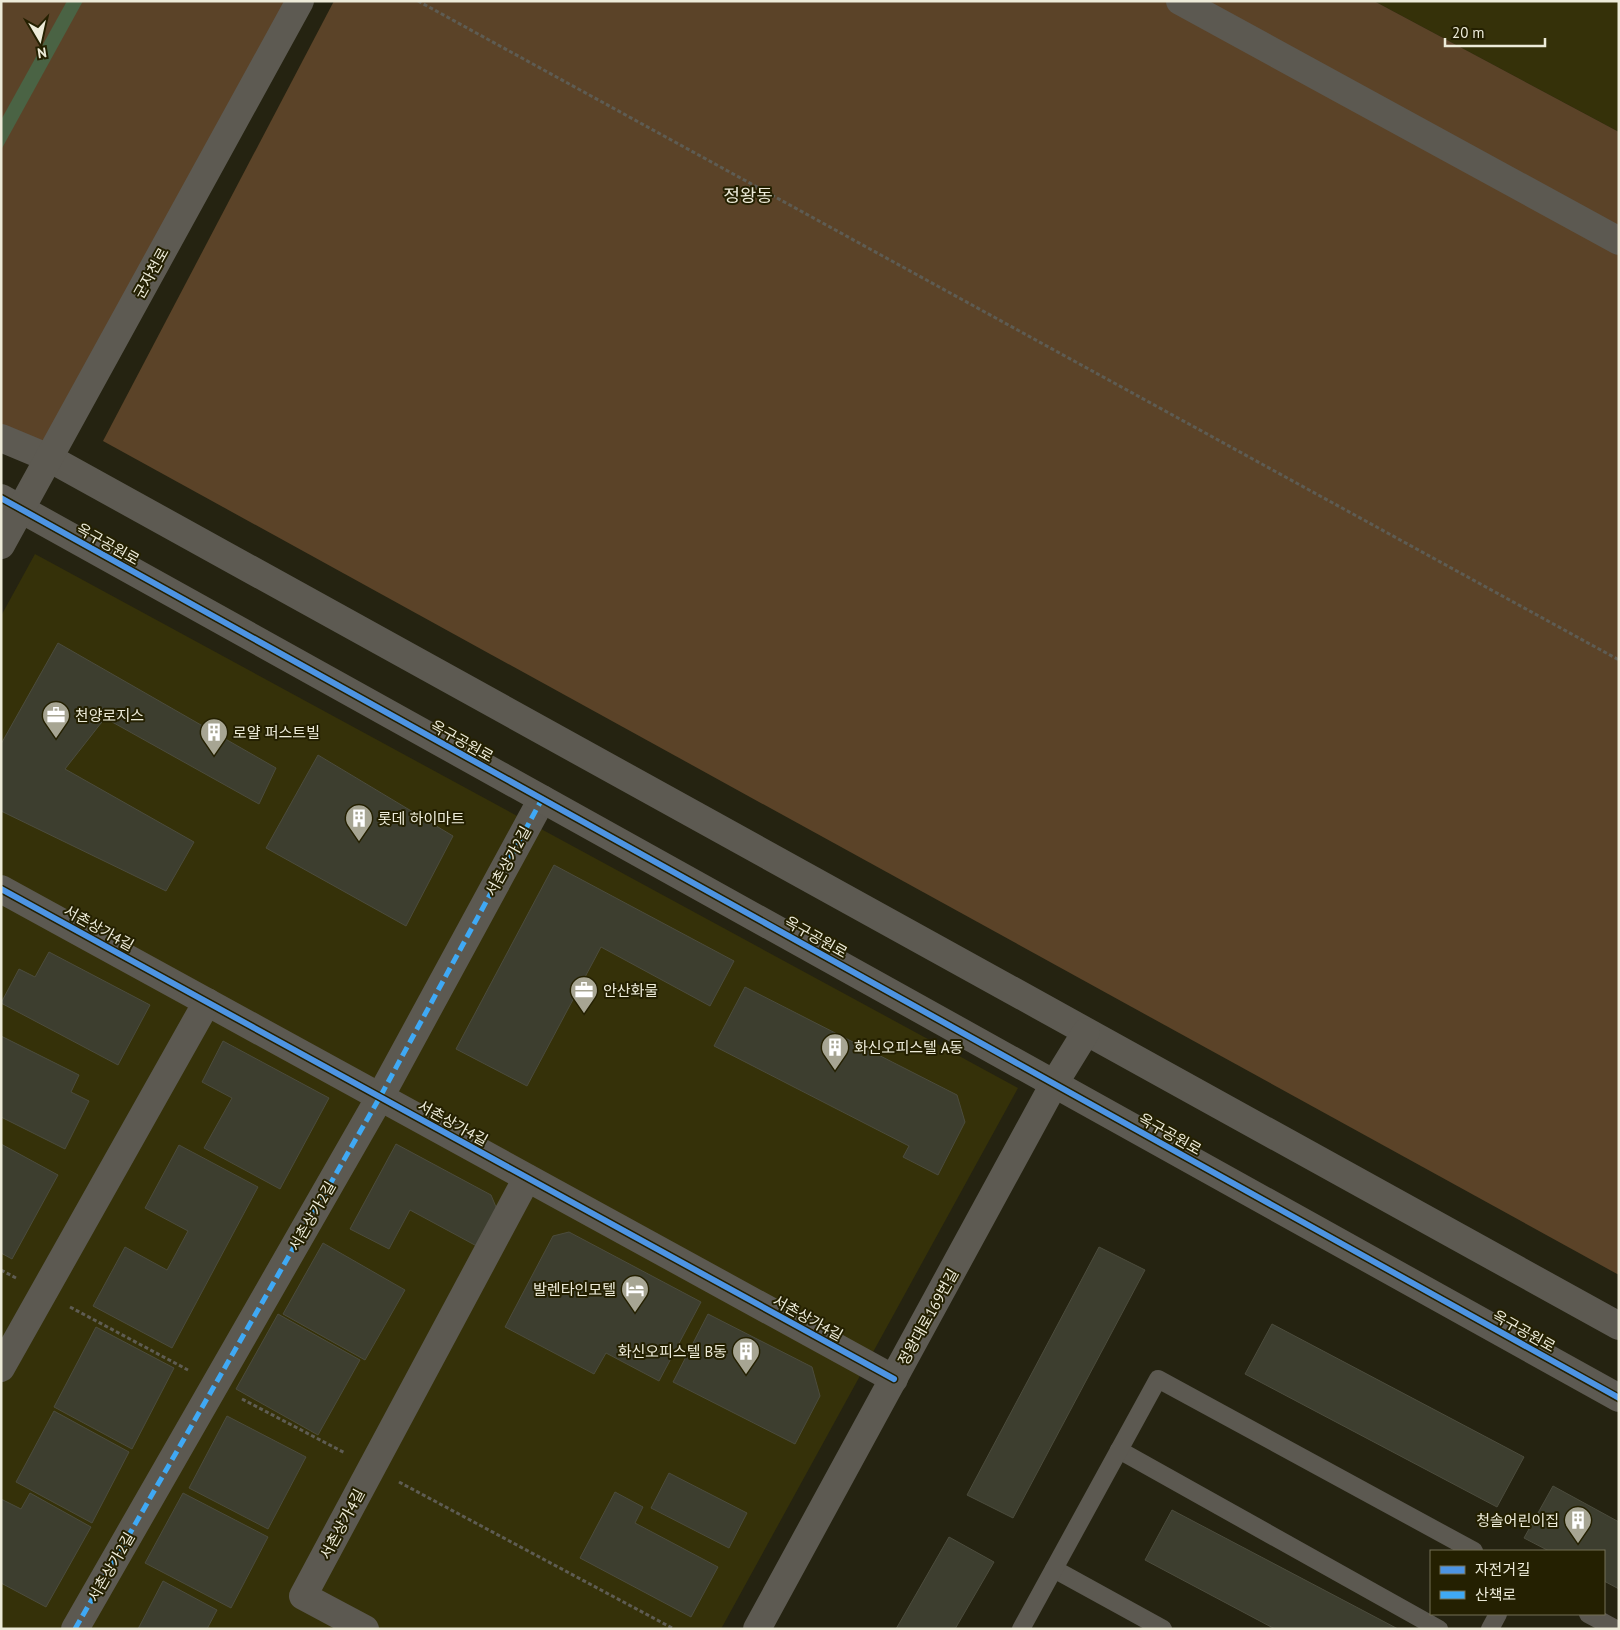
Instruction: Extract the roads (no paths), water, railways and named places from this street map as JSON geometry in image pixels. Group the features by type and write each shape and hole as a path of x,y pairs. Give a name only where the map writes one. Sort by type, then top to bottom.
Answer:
{"street":[{"name":"군자천로","path":"1,545 11,504 49,458 300,1"},
{"path":"1180,1 1619,241"},
{"path":"1,438 49,458 1619,1326"},
{"name":"옥구공원로","path":"11,504 1619,1398"},
{"name":"서촌상가2길","path":"76,1629 380,1097 542,799"},
{"name":"서촌상가4길","path":"1,889 894,1379"},
{"path":"1,1368 207,1002"},
{"name":"정왕대로169번길","path":"757,1629 1054,1084 1086,1032"},
{"name":"서촌상가4길","path":"365,1629 303,1596 527,1178"}],"lane":[{"path":"1021,1629 1158,1379 1472,1550"},
{"path":"1119,1450 1439,1629"},
{"path":"1054,1569 1164,1629"},
{"path":"1490,1629 1497,1615"},
{"path":"1590,1615 1616,1629"}],"place":[{"name":"천양로지스","path":"56,739"},
{"name":"로얄 퍼스트빌","path":"214,756"},
{"name":"롯데 하이마트","path":"359,842"},
{"name":"안산화물","path":"584,1014"},
{"name":"화신오피스텔 A동","path":"835,1071"},
{"name":"발렌타인모텔","path":"635,1313"},
{"name":"화신오피스텔 B동","path":"746,1375"},
{"name":"청솔어린이집","path":"1578,1544"}],"district":[{"name":"정왕동","path":"748,195"}]}
